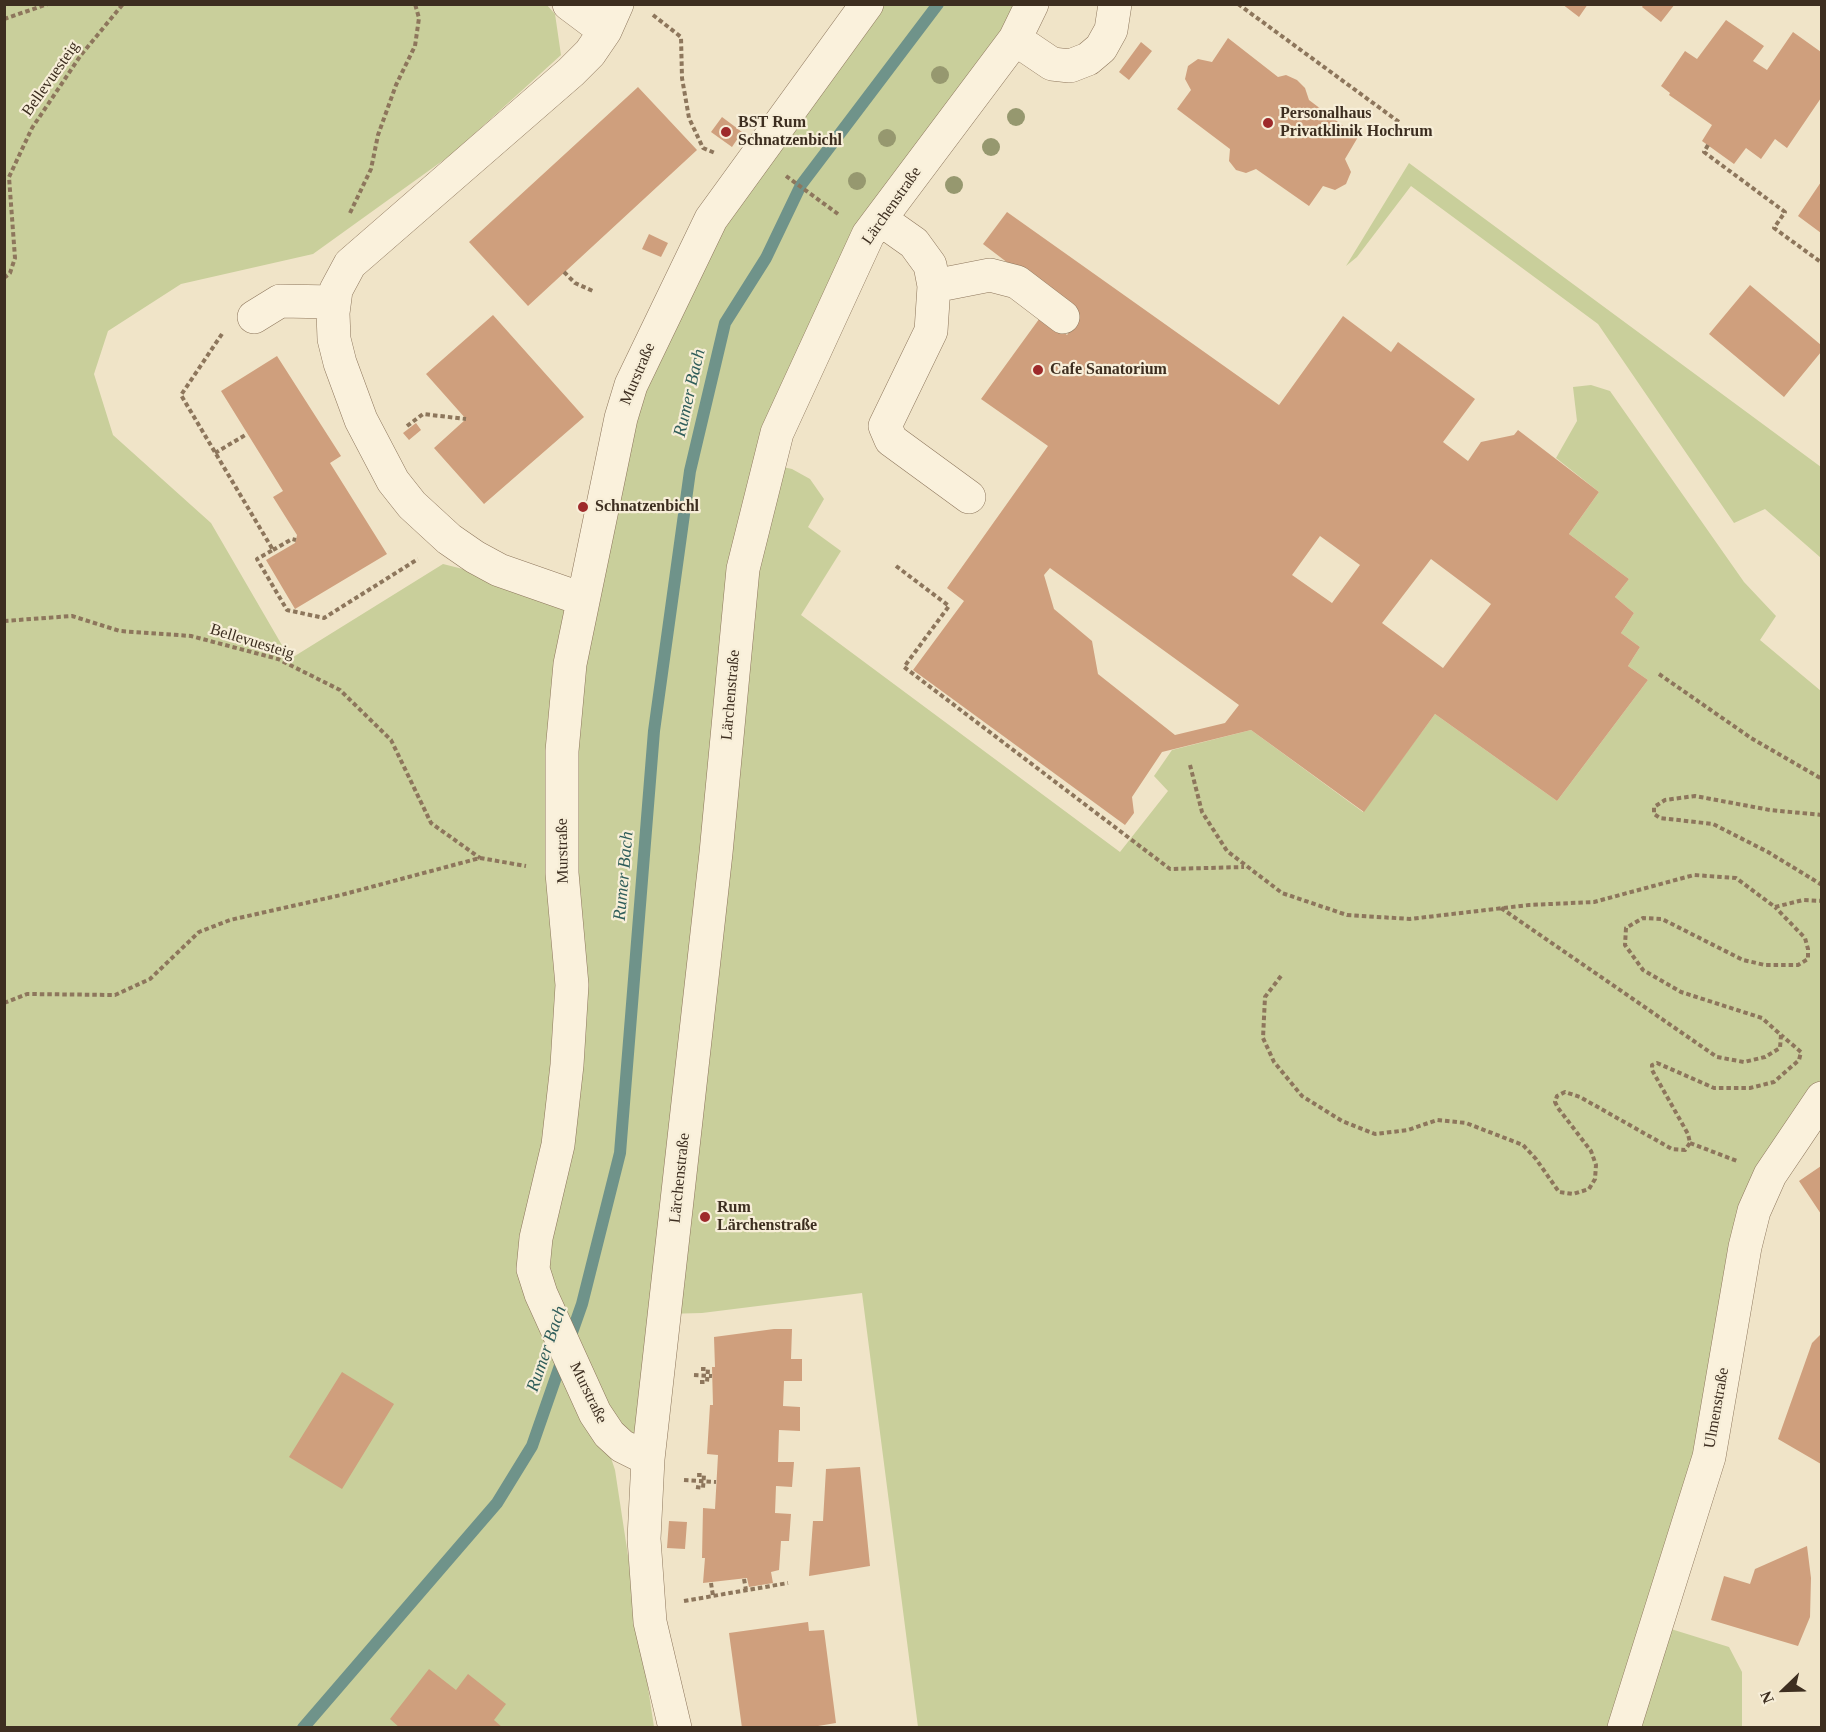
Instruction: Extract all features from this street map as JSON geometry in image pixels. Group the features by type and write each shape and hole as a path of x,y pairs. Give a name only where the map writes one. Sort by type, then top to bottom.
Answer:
{"street":[{"path":"569,4 623,15"},
{"name":"Murstraße","path":"648,1459 622,1446 609,1434 582,1384 541,1294 533,1269 533,1253 558,1145 567,1065 572,985 562,873 562,751 570,664 621,418 631,385 711,219 764,166 867,4"},
{"name":"Lärchenstraße","path":"648,1459 716,853 743,569 777,433 868,235 1015,39 1032,4"},
{"path":"1015,39 1052,64 1070,66 1088,59 1101,48 1111,30 1115,4"},
{"path":"582,599 499,570 449,539 412,505 375,451 340,363 334,339 334,302 336,290 351,264 544,98 623,15"},
{"path":"880,219 914,243 930,266 934,286 931,332 885,426 891,440 969,497"},
{"path":"934,286 990,275 1017,282 1063,317"},
{"path":"239,324 280,301 334,302"},
{"name":"Ulmenstraße","path":"1624,1728 1709,1457 1745,1247 1754,1212 1770,1175 1821,1098"},
{"path":"648,1459 644,1539 650,1622 675,1728"}],"path":[{"path":"4,20 48,4"},
{"name":"Bellevuesteig","path":"4,278 10,273 15,258 9,177 32,128 81,55 123,4"},
{"path":"351,264 342,235 371,169 389,105 415,45 419,18 415,4"},
{"path":"1238,4 1399,122"},
{"path":"623,15 681,37 685,98 698,141 703,148 764,166 843,217"},
{"path":"1708,145 1704,152 1785,212 1773,228 1821,263"},
{"path":"564,272 575,283 595,292"},
{"path":"239,324 181,395 273,550"},
{"path":"423,414 466,419"},
{"path":"215,453 247,434"},
{"path":"296,540 292,539 257,560 287,610 324,618 449,539"},
{"path":"896,566 949,606 904,667 1170,869 1245,867"},
{"name":"Bellevuesteig","path":"4,621 72,616 120,631 191,636 278,659 340,690 391,740 431,823 480,858"},
{"path":"1659,674 1751,738 1821,779"},
{"path":"1190,765 1202,812 1227,851 1282,893 1347,915 1410,919 1501,908 1594,902 1694,875 1736,878 1774,908 1805,938 1809,949 1808,959 1798,965 1765,965 1743,960 1662,919 1643,918 1626,928 1625,945 1643,969 1680,992 1762,1018 1801,1052 1799,1060 1774,1082 1750,1088 1714,1088 1657,1064 1652,1065 1652,1070 1690,1143 1770,1175"},
{"path":"1821,816 1770,810 1695,796 1665,800 1653,807 1654,814 1660,818 1713,824 1768,852 1821,885"},
{"path":"4,1003 27,994 115,995 150,979 199,932 230,920 340,895 480,858 562,873"},
{"path":"1774,908 1803,900 1821,901"},
{"path":"1501,908 1717,1057 1744,1062 1765,1058 1780,1048 1781,1035"},
{"path":"1281,976 1265,997 1263,1038 1274,1062 1302,1096 1342,1121 1375,1134 1408,1130 1437,1120 1466,1123 1523,1145 1536,1159 1559,1192 1573,1194 1589,1189 1595,1179 1596,1165 1591,1151 1558,1108 1555,1102 1557,1095 1565,1092 1580,1097 1672,1149 1685,1150 1690,1143"},
{"path":"700,1369 708,1369 710,1376 707,1382 700,1382"},
{"path":"696,1475 704,1475 701,1481 704,1488 696,1488"},
{"path":"701,1481 716,1482"},
{"path":"744,1579 746,1590"},
{"path":"711,1583 713,1596"},
{"path":"678,1602 788,1583"}],"green space":[{"path":"546,4 555,14 561,55 452,154 313,254 181,284 108,331 94,374 113,435 211,523 290,659 443,564 582,599 648,348 867,5 1032,4 868,235 769,464 792,469 810,479 824,499 808,527 841,551 801,615 1120,852 1168,791 1154,776 1172,750 1251,730 1363,812 1435,714 1557,801 1648,680 1628,666 1640,647 1621,633 1634,613 1615,597 1629,579 1569,534 1599,492 1556,458 1577,421 1573,387 1591,385 1610,391 1744,582 1776,616 1760,640 1821,691 1821,1098 1770,1175 1658,1625 1729,1647 1742,1672 1742,1727 918,1727 862,1293 702,1313 664,1314 648,1459 597,1416 615,1470 654,1727 5,1728 5,5"},
{"path":"1409,163 1821,467 1821,558 1765,509 1734,523 1598,324 1411,186 1357,257 1346,266"}],"building":[{"path":"1562,4 1588,4 1579,17"},
{"path":"1644,4 1675,4 1661,22 1642,7"},
{"path":"1726,20 1764,46 1753,61 1767,70 1793,32 1821,52 1821,98 1787,148 1775,139 1761,159 1746,148 1734,164 1702,141 1712,125 1669,95 1670,93 1661,86 1685,51 1697,59"},
{"name":"Personalhaus Privatklinik Hochrum","path":"1228,38 1278,77 1286,75 1297,80 1305,88 1309,100 1358,137 1345,159 1351,172 1346,184 1335,190 1323,186 1309,206 1256,169 1246,173 1236,170 1229,161 1230,149 1177,109 1191,90 1185,79 1188,66 1198,59 1212,62"},
{"path":"1141,42 1152,51 1129,80 1119,72"},
{"path":"638,87 697,150 528,306 469,242"},
{"name":"BST Rum Schnatzenbichl","path":"722,117 742,132 732,147 711,132"},
{"path":"1821,182 1821,233 1798,216"},
{"path":"1007,212 1279,405 1343,316 1391,352 1398,342 1475,399 1443,442 1468,461 1481,442 1514,435 1518,430 1599,492 1569,534 1629,579 1615,597 1634,613 1621,633 1640,647 1628,666 1648,680 1557,801 1435,714 1364,812 1251,730 1162,752 1132,797 1134,813 1125,825 913,670 964,601 947,588 1048,446 981,399 1042,315 1067,335 1080,318 983,244","holes":["1320,536 1360,565 1332,603 1292,575","1431,559 1491,604 1443,668 1382,623","1050,568 1239,705 1225,723 1175,735 1098,674 1092,641 1054,609 1044,575"]},
{"path":"649,234 668,243 661,257 642,249"},
{"path":"1750,285 1821,345 1821,352 1784,397 1709,334"},
{"path":"493,315 584,417 484,504 434,448 466,419 426,374"},
{"path":"277,356 341,456 330,463 387,554 295,609 266,560 295,543 296,540 297,535 273,497 283,491 221,391"},
{"path":"416,423 421,430 409,440 403,433"},
{"path":"1821,1166 1821,1214 1799,1181"},
{"path":"774,1329 792,1329 791,1359 802,1359 802,1381 784,1381 783,1406 800,1407 800,1431 779,1430 778,1462 794,1462 792,1487 776,1486 775,1513 791,1514 789,1541 781,1541 779,1570 771,1572 773,1583 749,1587 747,1578 703,1583 705,1558 702,1558 703,1508 715,1509 718,1455 707,1454 710,1405 713,1405 714,1337"},
{"path":"1820,1335 1821,1464 1778,1439 1812,1343"},
{"path":"342,1372 394,1404 342,1489 289,1457"},
{"path":"860,1467 870,1566 809,1576 813,1521 823,1521 826,1469"},
{"path":"669,1521 687,1522 685,1549 667,1548"},
{"path":"1807,1546 1811,1578 1810,1617 1798,1646 1711,1620 1724,1576 1750,1584 1755,1569"},
{"path":"808,1622 809,1631 824,1630 836,1723 806,1728 742,1728 729,1633"},
{"path":"429,1669 456,1690 468,1674 506,1704 494,1720 503,1728 400,1728 390,1719"}],"waterway":[{"name":"Rumer Bach","path":"569,1341 582,1304 620,1153 654,731 690,471 725,323 766,258 801,185 938,4"},
{"name":"Rumer Bach","path":"303,1728 497,1503 532,1446 563,1357"}],"place":[{"name":"Personalhaus Privatklinik Hochrum","path":"1268,123"},
{"name":"BST Rum Schnatzenbichl","path":"726,132"},
{"name":"Cafe Sanatorium","path":"1038,370"},
{"name":"Schnatzenbichl","path":"583,507"},
{"name":"Rum Lärchenstraße","path":"705,1217"}]}
